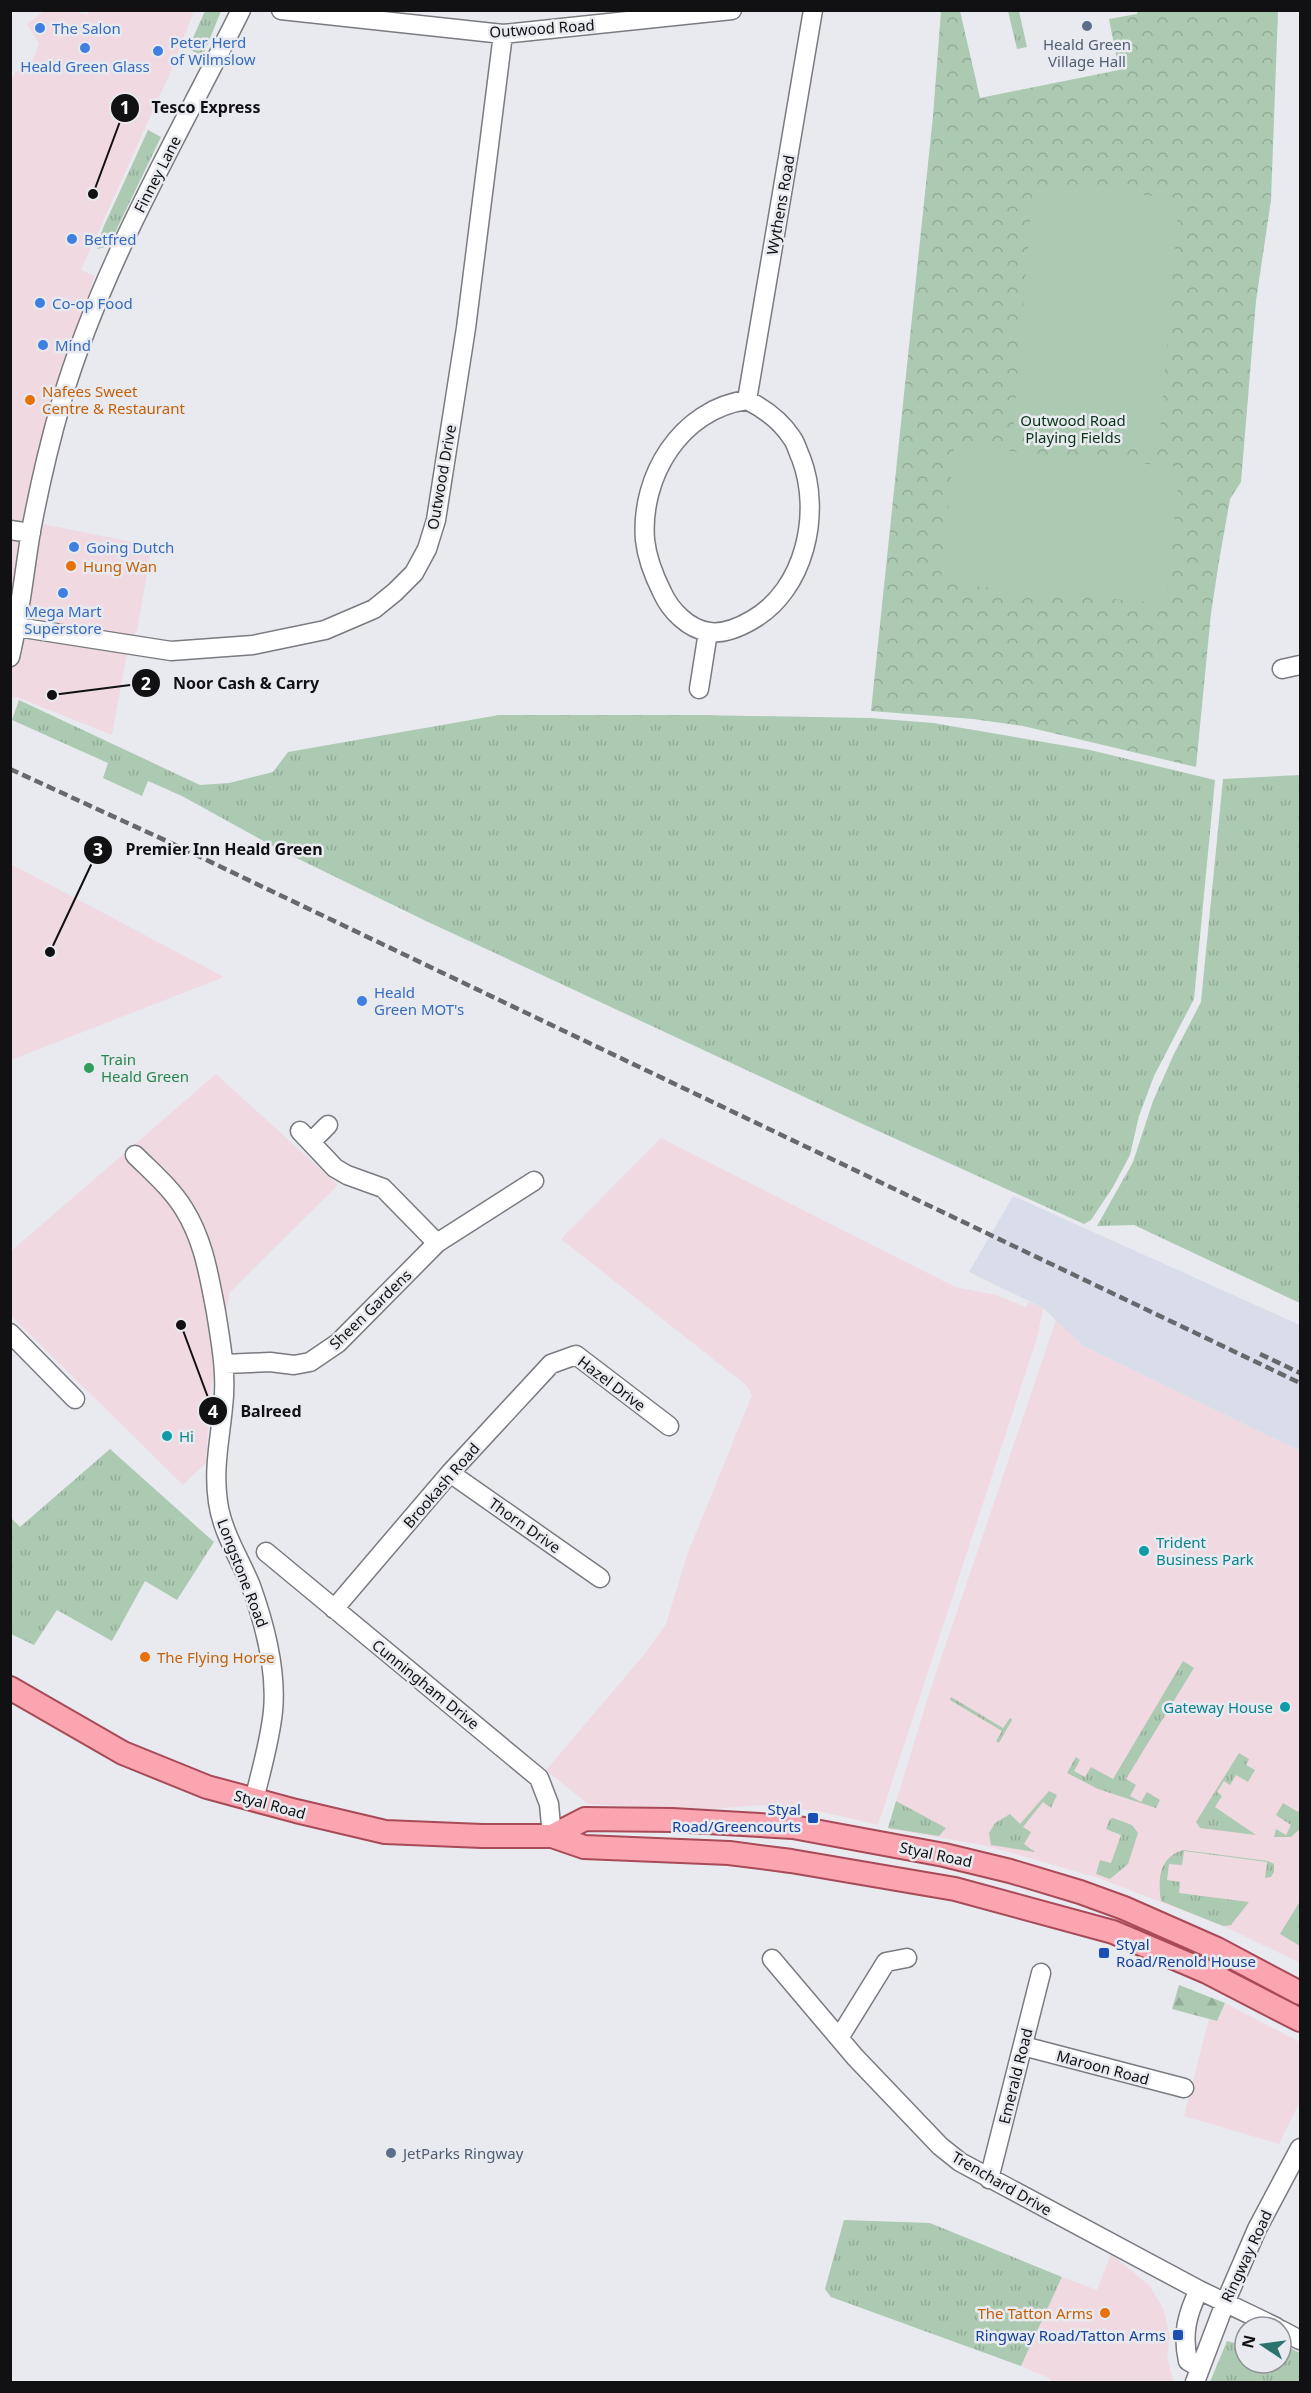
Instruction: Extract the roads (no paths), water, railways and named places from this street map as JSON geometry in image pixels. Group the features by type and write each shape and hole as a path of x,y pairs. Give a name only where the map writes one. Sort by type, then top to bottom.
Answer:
{"main road":[{"name":"Styal Road","path":"10,1688 123,1753 207,1787 254,1800 385,1832 552,1836 584,1847 729,1853 791,1861 955,1889 1113,1932 1207,1972 1300,2020"},
{"name":"Styal Road","path":"552,1836 585,1818 732,1822 793,1827 944,1855 1010,1871 1124,1908 1217,1949 1300,1993"}],"street":[{"name":"Finney Lane","path":"10,657 17,627 31,532 46,461 61,404 96,304 138,210 241,10"},
{"name":"Outwood Road","path":"281,10 503,34 732,10"},
{"name":"Wythens Road","path":"747,400 813,10"},
{"name":"Outwood Drive","path":"17,627 171,651 253,645 325,630 374,609 414,573 427,549 436,520 466,327 503,34"},
{"path":"747,400 778,421 794,439 806,470 811,507 808,535 798,568 781,593 761,615 726,631 708,632 686,622 672,609 664,596 649,561 645,541 647,503 659,467 669,448 693,422 711,411 734,402 747,400"},
{"path":"10,530 31,532"},
{"path":"699,689 708,632"},
{"path":"1281,669 1300,666"},
{"path":"328,1125 306,1136 335,1168 347,1175 383,1188 437,1243"},
{"name":"Longstone Road","path":"135,1155 183,1206 206,1258 225,1364 223,1407 215,1468 218,1504 225,1527 242,1563 264,1621 271,1665 273,1709 254,1800"},
{"name":"Sheen Gardens","path":"225,1364 270,1362 294,1365 310,1362 322,1355 338,1343 437,1243 534,1180"},
{"path":"10,1333 75,1399"},
{"name":"Hazel Drive","path":"551,1364 576,1355 669,1426"},
{"name":"Brookash Road","path":"334,1609 450,1473 551,1364"},
{"name":"Thorn Drive","path":"450,1473 600,1578"},
{"name":"Cunningham Drive","path":"266,1552 539,1778 549,1804 552,1836"},
{"path":"839,2038 886,1962 907,1958"},
{"name":"Trenchard Drive","path":"772,1959 839,2038 940,2146 960,2162 1199,2290 1250,2315"},
{"name":"Emerald Road","path":"989,2179 1041,1973"},
{"name":"Maroon Road","path":"1023,2046 1184,2088"},
{"name":"Ringway Road","path":"1197,2375 1257,2229 1300,2148"},
{"name":"Ringway Road","path":"1197,2375 1188,2361 1185,2338 1190,2309 1199,2290"}],"railway":[{"path":"10,769 171,843 1300,1383"},
{"path":"1260,1354 1300,1373"}],"place":[{"name":"Heald Green Village Hall","path":"1087,26"},
{"name":"The Salon","path":"40,28"},
{"name":"Heald Green Glass","path":"85,48"},
{"name":"Peter Herd of Wilmslow","path":"158,51"},
{"name":"Tesco Express","path":"93,194"},
{"name":"Betfred","path":"72,239"},
{"name":"Co-op Food","path":"40,303"},
{"name":"Mind","path":"43,345"},
{"name":"Nafees Sweet Centre & Restaurant","path":"30,400"},
{"name":"Going Dutch","path":"74,547"},
{"name":"Hung Wan","path":"71,566"},
{"name":"Mega Mart Superstore","path":"63,593"},
{"name":"Noor Cash & Carry","path":"52,695"},
{"name":"Premier Inn Heald Green","path":"50,952"},
{"name":"Heald Green MOT's","path":"362,1001"},
{"name":"Train Heald Green","path":"89,1068"},
{"name":"Balreed","path":"181,1325"},
{"name":"Hi","path":"167,1436"},
{"name":"Trident Business Park","path":"1144,1551"},
{"name":"The Flying Horse","path":"145,1657"},
{"name":"Gateway House","path":"1285,1707"},
{"name":"Styal Road/Greencourts","path":"813,1818"},
{"name":"Styal Road/Renold House","path":"1104,1953"},
{"name":"JetParks Ringway","path":"391,2153"},
{"name":"The Tatton Arms","path":"1105,2313"},
{"name":"Ringway Road/Tatton Arms","path":"1178,2335"}],"park label":[{"name":"Outwood Road Playing Fields","path":"1073,428"}]}
